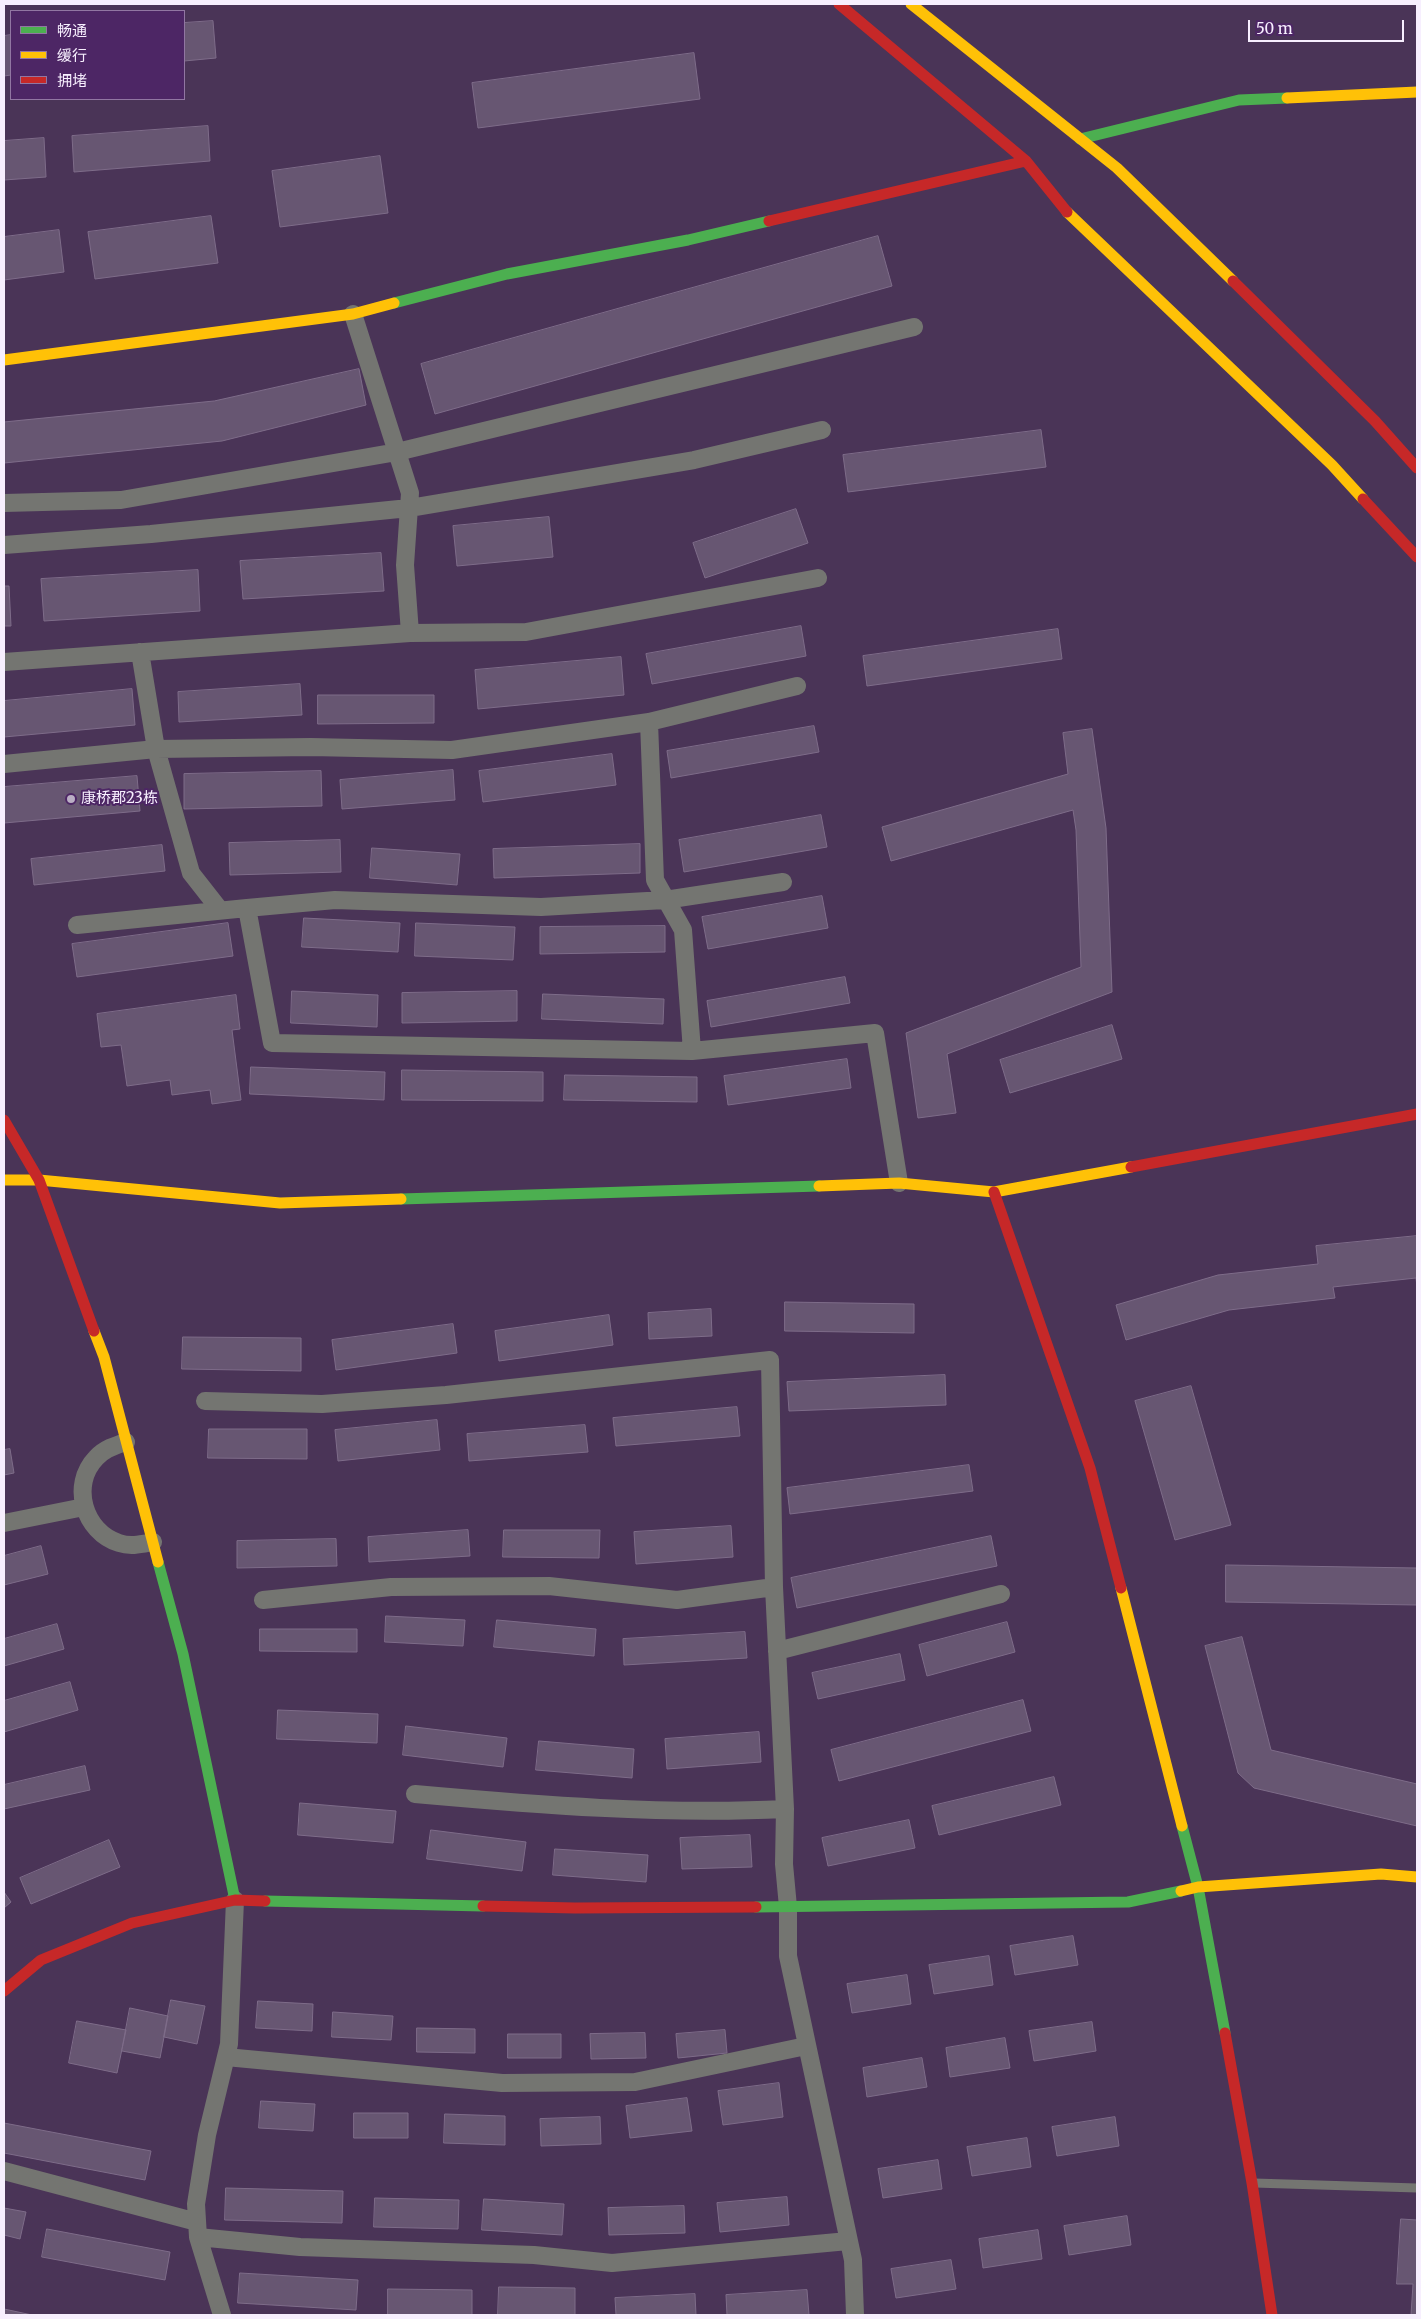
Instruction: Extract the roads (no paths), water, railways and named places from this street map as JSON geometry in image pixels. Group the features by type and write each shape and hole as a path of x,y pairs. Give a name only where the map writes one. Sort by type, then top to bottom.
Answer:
{"street":[{"path":"839,4 1026,161 1065,211 1332,465 1417,557"},
{"path":"911,4 1131,182 1375,421 1417,468"},
{"path":"1080,139 1239,100 1417,92"},
{"path":"4,360 353,314 507,274 688,240 1026,161"},
{"path":"353,314 410,493 405,565 410,633"},
{"path":"4,503 121,500 397,452 914,327"},
{"path":"4,545 151,534 409,508 694,460 822,430"},
{"path":"4,662 410,633 526,632 818,578"},
{"path":"140,652 156,749 191,874 220,910"},
{"path":"4,764 156,749 311,747 452,750 649,722 797,686"},
{"path":"649,722 656,880 665,900 683,930 692,1051"},
{"path":"78,925 335,900 541,907 665,900 783,882"},
{"path":"247,908 272,1043 692,1051 875,1033 899,1183"},
{"path":"4,1180 39,1180 280,1203 899,1183 994,1192 1417,1114"},
{"path":"4,1120 39,1180 104,1358 183,1654 235,1900 229,2044 207,2135 196,2204 198,2229 222,2315"},
{"path":"994,1192 1090,1468 1198,1887 1252,2183 1272,2315"},
{"path":"205,1401 322,1404 446,1394 770,1360 774,1587 785,1809 784,1864 788,1907 788,1956 853,2260 855,2315"},
{"path":"126,1442 110,1447 96,1458 86,1472 82,1489 84,1507 91,1523 103,1535 119,1543 136,1545 153,1542"},
{"path":"4,1523 84,1507"},
{"path":"263,1600 390,1586 549,1586 677,1600 774,1587"},
{"path":"777,1651 1001,1594"},
{"path":"415,1794 534,1805 713,1812 785,1809"},
{"path":"4,1991 41,1960 132,1923 235,1900 575,1908 1128,1902 1198,1887 1381,1874 1417,1877"},
{"path":"226,2058 502,2083 635,2082 806,2046"},
{"path":"4,2171 198,2229 300,2247 534,2255 612,2263 848,2241"}],"lane":[{"path":"1252,2183 1417,2188"}],"place":[{"name":"康桥郡23栋","path":"71,799"}]}
